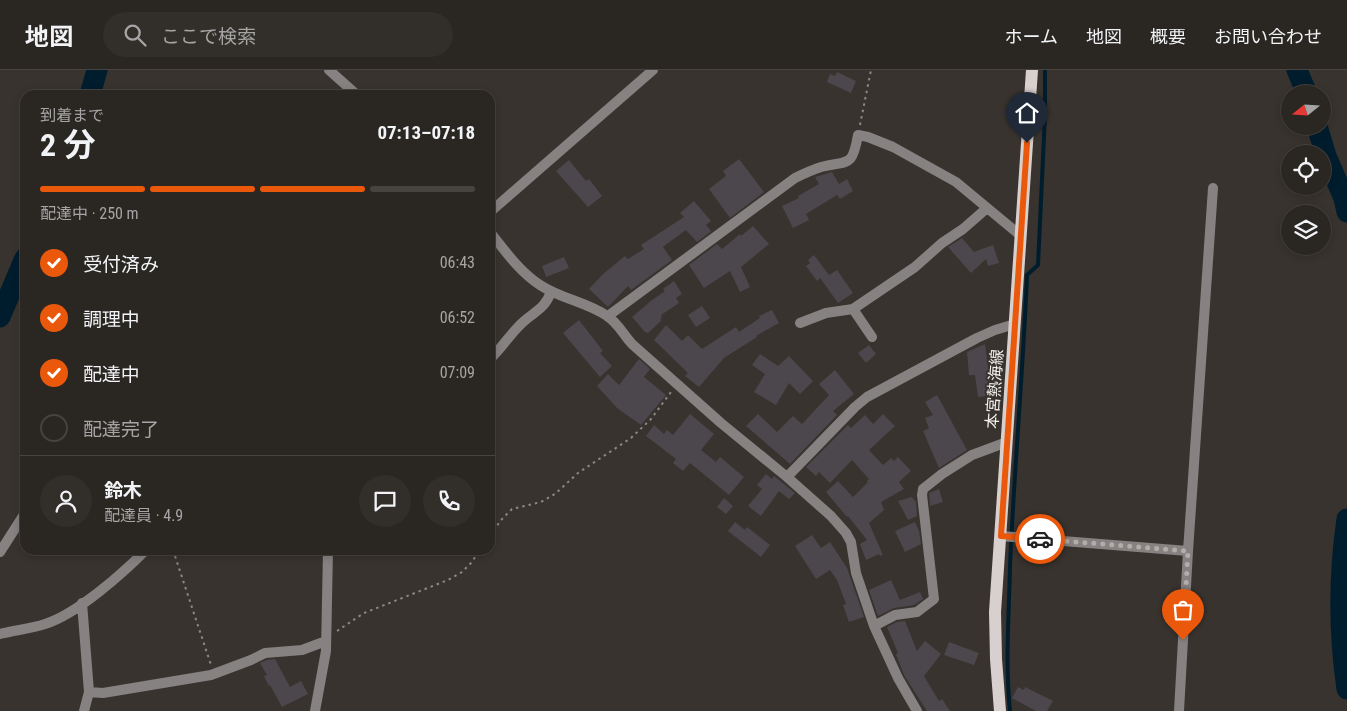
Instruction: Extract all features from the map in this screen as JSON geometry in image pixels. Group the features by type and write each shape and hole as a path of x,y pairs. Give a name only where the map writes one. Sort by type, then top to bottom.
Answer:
{"main road":[{"name":"本宮熱海線","path":"1000,711 995,612 1032,70"}],"street":[{"path":"329,70 351,90"},
{"path":"495,208 653,70"},
{"path":"608,316 795,178 822,167 844,164 851,159 858,135 893,147 916,161 940,172 970,192 1020,236"},
{"path":"1179,711 1213,188"},
{"path":"800,322 826,313 854,309 915,267 987,208"},
{"path":"495,238 534,281 552,292 608,316 616,323 632,344 721,423 787,477 846,532 850,542 856,573 874,626 898,678 917,711"},
{"path":"495,355 518,326 545,306 552,292"},
{"path":"854,309 872,337"},
{"path":"787,477 855,407 867,398 962,346 995,330 1015,324"},
{"path":"874,626 895,615 917,612 934,599 922,495 923,489 972,455 1007,442"},
{"path":"0,552 20,521"},
{"path":"1001,536 1188,551"},
{"path":"0,634 45,624 64,615 112,581 141,555"},
{"path":"315,711 324,668 328,555"},
{"path":"82,603 89,692 84,711"},
{"path":"89,692 103,693 211,675 251,660 265,652 302,650 326,637"}],"path":[{"path":"858,135 871,70"},
{"path":"495,529 512,510 548,498 568,484 578,473 631,438 651,420 677,384"},
{"path":"175,555 211,667 211,675"},
{"path":"326,637 364,613 448,580 471,563 477,555"}],"building":[{"path":"837,72 856,81 851,93 827,82 830,74 835,76"},
{"path":"739,159 764,192 730,218 709,189 726,176 723,171"},
{"path":"569,160 586,181 589,179 602,196 588,207 556,171"},
{"path":"832,172 839,184 847,179 853,191 840,199 837,195 806,214 809,220 793,228 782,206 799,198 798,196 819,184 815,177"},
{"path":"694,201 711,221 706,225 711,231 709,233 697,242 686,230 668,243 663,247 672,260 631,290 628,286 608,307 589,289 602,275 625,256 628,259 644,249 641,245 684,217 680,213"},
{"path":"753,226 769,244 741,267 750,287 740,292 730,271 704,288 689,265 717,244 722,249"},
{"path":"962,238 974,252 993,245 999,263 988,266 986,259 971,273 948,247"},
{"path":"814,255 829,275 837,270 853,293 838,303 820,278 817,281 806,266 810,263 808,260"},
{"path":"564,257 569,268 546,277 542,266"},
{"path":"674,281 682,294 676,298 679,303 661,315 660,319 662,320 648,333 645,332 632,317 665,291 663,289"},
{"path":"702,306 710,318 696,327 688,315"},
{"path":"772,310 779,323 724,358 699,387 685,376 688,373 654,340 666,325 682,341 688,335 702,349 736,327 739,332 760,318 759,316"},
{"path":"579,320 603,351 600,353 612,366 600,377 563,333"},
{"path":"985,344 989,376 995,375 999,394 978,397 975,375 969,375 967,352"},
{"path":"869,345 876,354 866,363 858,353"},
{"path":"760,354 778,366 789,356 813,381 800,394 789,383 776,405 754,392 765,374 752,365"},
{"path":"639,359 650,369 644,377 666,395 641,425 617,408 597,386 608,374 619,385"},
{"path":"835,370 854,394 833,411 837,415 790,464 746,426 758,414 777,432 793,416 802,424 829,395 819,384"},
{"path":"937,395 967,450 939,468 923,431 929,428 925,418 933,415 925,402"},
{"path":"690,414 714,434 701,450 716,462 720,457 744,477 729,495 690,463 683,471 673,463 676,459 646,436 654,425 664,434 667,430 673,435"},
{"path":"883,414 895,426 869,450 883,465 891,458 894,461 898,457 911,471 899,482 904,489 881,502 884,510 869,523 883,555 880,556 879,554 866,560 860,544 867,540 826,492 838,481 853,497 869,479 852,460 830,483 819,472 816,476 806,467 848,425 851,428 865,415 873,424"},
{"path":"766,474 772,479 774,476 795,493 789,499 779,491 761,516 748,506 762,489 757,485"},
{"path":"939,489 943,502 930,506 929,493"},
{"path":"912,497 916,502 917,516 908,520 898,501"},
{"path":"724,498 733,506 726,514 717,507"},
{"path":"735,522 745,530 747,527 770,545 761,557 728,531"},
{"path":"915,522 921,544 905,552 895,531"},
{"path":"812,535 821,548 830,542 847,568 864,617 849,622 843,605 846,604 837,580 830,570 816,579 795,546"},
{"path":"891,580 900,600 920,592 923,599 914,605 894,608 878,616 869,590"},
{"path":"905,621 917,651 925,641 941,654 924,676 939,701 942,699 950,711 927,711 904,675 896,654 898,653 887,627 897,622"},
{"path":"949,642 979,653 974,665 944,655"},
{"path":"275,659 290,687 301,681 308,694 282,707 264,676 267,675 260,663"},
{"path":"1018,687 1024,690 1025,687 1053,701 1047,711 1036,711 1012,698"}],"waterway":[{"path":"91,90 97,70"},
{"path":"1010,711 1008,657 1010,567 1027,275 1038,265 1045,115 1045,70"},
{"path":"1297,70 1303,85"},
{"path":"1320,135 1326,156 1344,198 1347,212"},
{"path":"0,317 20,270"},
{"path":"1347,519 1341,582 1342,647 1347,689"}],"way so far":[{"path":"1040,539 1188,551 1183,640"}],"route":[{"path":"1027,143 1001,536 1040,539"}]}
